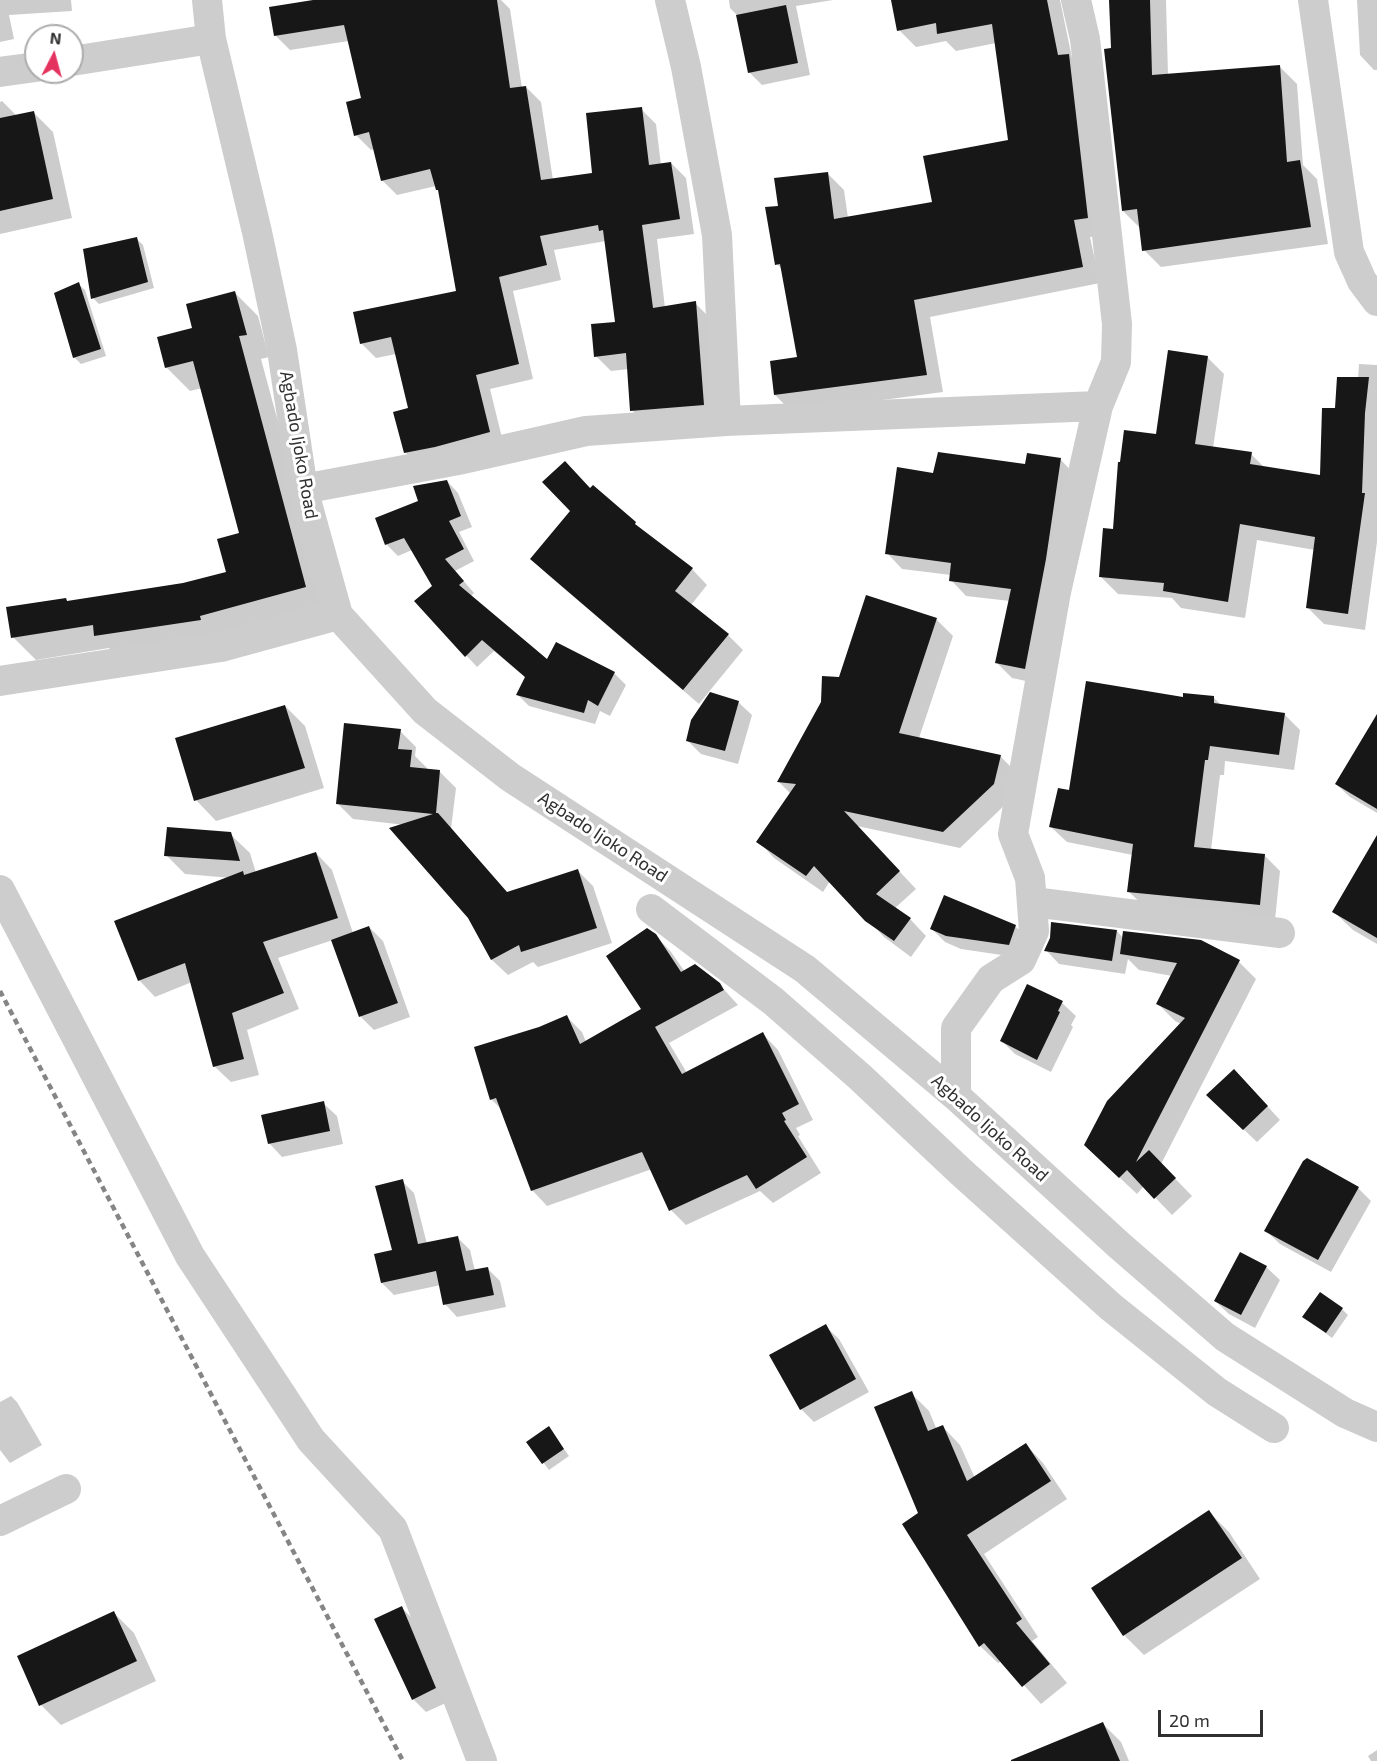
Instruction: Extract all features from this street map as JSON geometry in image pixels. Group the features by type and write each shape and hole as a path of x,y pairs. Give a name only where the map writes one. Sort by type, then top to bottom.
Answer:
{"street":[{"name":"Agbado Ijoko Road","path":"207,0 211,39 257,232 282,350 303,489 338,615 425,711 502,771 805,969 956,1096 1120,1246 1225,1337 1345,1413 1377,1427"},
{"path":"670,0 686,67 717,235 726,421"},
{"path":"956,1096 956,1028 991,979 1021,960 1034,931 1029,878 1013,834 1056,592 1098,406 1116,362 1117,324 1085,39 1076,0"},
{"path":"1313,0 1349,252 1362,281 1377,301"},
{"path":"84,59 211,39"},
{"path":"0,72 24,69"},
{"path":"303,489 458,460 586,430 726,421 1098,406"},
{"path":"0,681 221,647 338,615"},
{"path":"0,890 190,1256 311,1440 393,1529 482,1761"},
{"path":"1033,902 1280,933"},
{"path":"651,909 773,1000 1112,1307 1217,1392 1274,1428"},
{"path":"0,1521 66,1489"}],"building":[{"path":"313,0 497,0 510,88 526,86 541,180 592,173 586,113 642,107 649,165 671,162 680,219 642,225 653,308 696,301 704,405 630,411 626,353 594,357 591,324 615,322 603,230 599,231 598,225 540,236 547,265 499,277 519,364 476,375 490,432 404,453 393,412 408,408 391,337 360,344 353,312 456,291 438,190 436,190 430,169 381,181 369,132 354,136 346,102 361,98 344,25 274,36 269,7"},
{"path":"891,0 1047,0 1058,55 1069,54 1088,218 1074,220 1083,267 914,300 927,375 774,395 770,361 797,357 780,264 775,265 765,207 778,206 774,178 828,172 834,219 932,202 923,156 1008,140 992,24 937,34 936,23 897,31"},
{"path":"1109,0 1150,0 1152,75 1280,65 1287,162 1300,160 1311,227 1142,251 1137,209 1122,211 1104,49 1111,48"},
{"path":"786,5 798,63 748,73 736,15"},
{"path":"34,111 53,199 0,211 0,118"},
{"path":"137,237 148,282 91,299 83,249"},
{"path":"79,282 101,349 73,358 54,293"},
{"path":"235,291 247,335 239,336 306,587 200,616 201,620 94,636 93,625 11,638 6,607 66,598 67,601 183,583 226,572 217,539 239,533 193,361 165,368 157,337 192,328 186,304"},
{"path":"1168,350 1208,356 1195,444 1252,452 1250,464 1320,475 1322,408 1335,408 1337,377 1369,377 1365,413 1362,493 1365,493 1348,614 1306,608 1315,537 1240,524 1228,602 1163,591 1164,583 1099,577 1103,528 1113,529 1118,462 1120,462 1124,430 1156,434"},
{"path":"938,452 1025,464 1027,453 1061,458 1046,559 1025,669 995,663 1011,589 949,581 951,563 885,554 897,467 933,473"},
{"path":"565,461 590,488 593,485 636,522 635,524 693,568 675,591 729,634 683,690 530,559 570,511 542,482"},
{"path":"447,480 461,516 449,521 464,549 445,559 464,581 459,585 547,659 556,642 615,672 598,706 588,700 584,713 516,695 525,677 482,640 465,657 414,601 432,586 404,538 385,545 375,518 418,501 413,486"},
{"path":"866,595 937,618 899,733 1001,755 994,784 943,832 844,811 900,871 876,894 911,918 894,941 865,921 814,866 806,876 756,842 796,784 777,782 821,702 822,676 839,677"},
{"path":"1086,681 1183,697 1183,693 1214,696 1214,703 1285,713 1279,755 1210,746 1208,760 1205,760 1194,847 1265,854 1260,905 1127,892 1133,844 1049,827 1058,788 1069,790"},
{"path":"710,692 739,701 725,751 686,741 691,720"},
{"path":"285,705 305,768 194,801 175,738"},
{"path":"1377,714 1377,809 1335,784"},
{"path":"344,723 401,729 398,749 412,750 410,767 440,770 436,813 507,892 578,869 597,928 521,952 519,945 491,960 468,918 389,828 433,814 336,804"},
{"path":"167,827 231,832 240,861 164,856"},
{"path":"1377,835 1377,938 1332,912"},
{"path":"316,852 338,918 263,942 284,993 232,1013 244,1059 213,1067 185,963 138,981 114,921 243,871 244,875"},
{"path":"944,895 1016,925 1009,945 946,936 930,929"},
{"path":"1051,922 1117,930 1112,961 1044,951 1050,938"},
{"path":"369,926 398,1003 359,1017 331,940"},
{"path":"647,928 656,934 681,972 695,964 720,983 724,990 655,1027 682,1074 763,1032 799,1104 782,1113 786,1120 784,1121 807,1157 756,1189 747,1175 669,1211 642,1152 531,1191 496,1098 490,1100 474,1047 539,1027 567,1015 580,1044 641,1009 606,956"},
{"path":"1123,931 1201,940 1240,960 1136,1162 1149,1150 1176,1178 1154,1199 1127,1170 1119,1178 1084,1145 1107,1101 1185,1018 1156,1004 1177,963 1120,954"},
{"path":"1027,984 1063,1001 1037,1060 1000,1041"},
{"path":"1234,1069 1268,1106 1243,1130 1206,1095"},
{"path":"324,1101 330,1131 268,1144 261,1115"},
{"path":"1307,1158 1359,1187 1318,1260 1264,1231 1303,1161"},
{"path":"403,1179 418,1244 458,1236 466,1271 488,1267 494,1295 443,1305 436,1271 381,1283 374,1254 392,1250 375,1186"},
{"path":"1240,1252 1267,1266 1241,1315 1214,1301"},
{"path":"1320,1292 1343,1308 1326,1333 1302,1317"},
{"path":"826,1324 856,1379 800,1410 769,1355"},
{"path":"912,1391 928,1431 943,1425 967,1481 1026,1443 1051,1481 967,1535 1022,1619 1016,1623 1050,1664 1022,1687 984,1643 979,1647 902,1524 918,1513 874,1407"},
{"path":"549,1426 564,1449 542,1464 526,1442"},
{"path":"1209,1510 1242,1558 1123,1636 1091,1588"},
{"path":"402,1606 436,1688 412,1700 374,1619"},
{"path":"114,1611 137,1661 39,1706 17,1656"},
{"path":"1103,1722 1120,1761 1011,1761 1011,1760"}],"railway":[{"path":"0,991 403,1761"}]}
